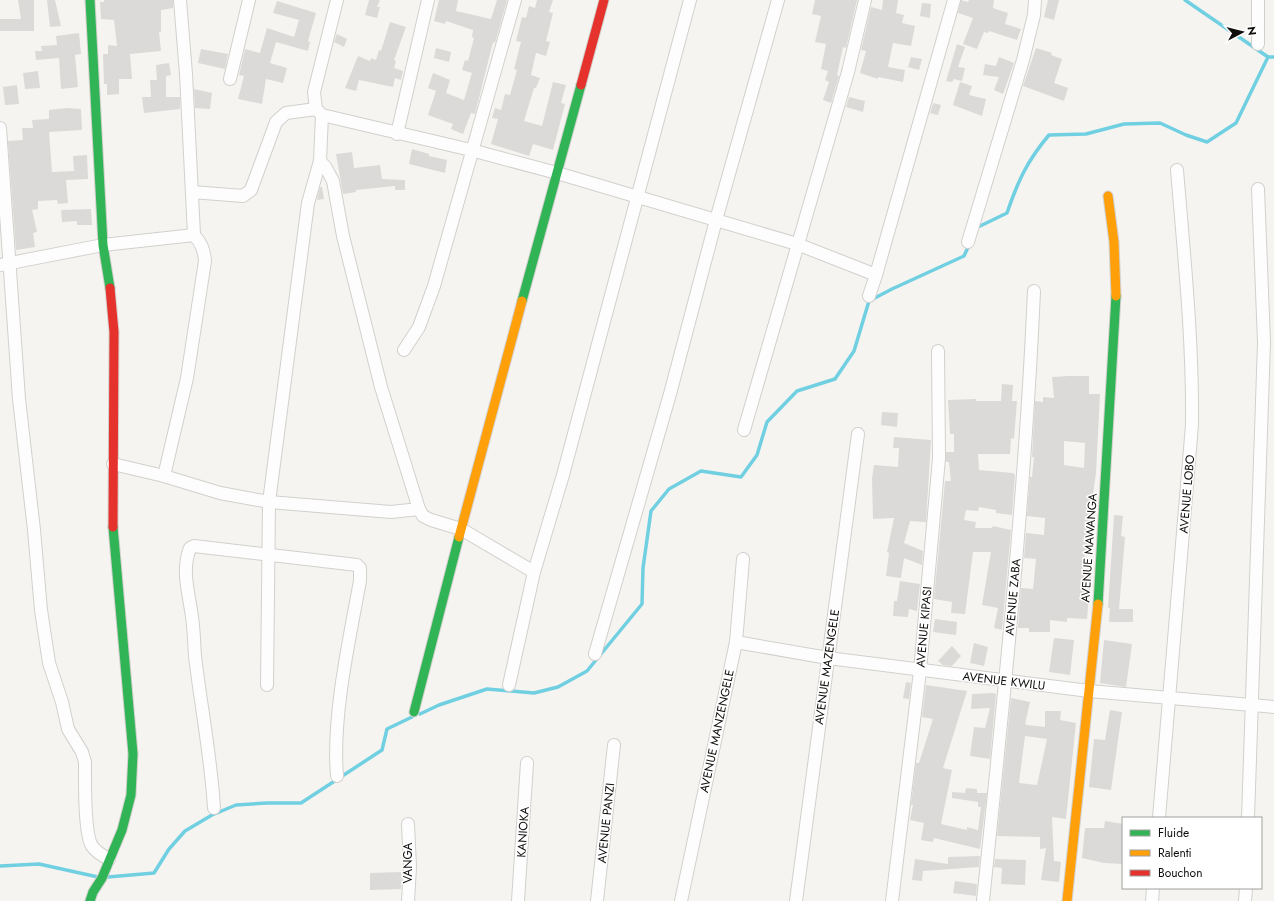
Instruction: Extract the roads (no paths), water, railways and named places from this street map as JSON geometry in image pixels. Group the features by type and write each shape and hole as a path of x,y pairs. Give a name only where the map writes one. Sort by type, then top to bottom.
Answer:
{"street":[{"path":"90,0 104,245 112,297 114,332 114,542 119,584 128,709 133,754 131,795 122,830 102,878 93,892 90,901"},
{"path":"164,476 187,378 201,292 204,251 200,242 194,235 180,0"},
{"path":"230,79 250,0"},
{"path":"267,685 269,502 308,203 320,161 319,112 314,92 337,0"},
{"path":"397,134 428,0"},
{"path":"404,350 420,328 434,286 471,150 515,0"},
{"path":"414,712 461,529 604,0"},
{"path":"509,685 534,572 563,475 690,0"},
{"path":"595,654 670,394 716,220 778,0"},
{"path":"744,430 848,72 865,0"},
{"path":"869,296 954,0"},
{"path":"968,242 1023,60 1034,16 1036,0"},
{"path":"1258,0 1258,44"},
{"path":"192,192 243,196 248,194 251,190 276,122 286,113 319,112 397,134 471,150 557,173 797,244 876,275"},
{"path":"0,128 5,265 34,530 40,610 49,663 62,702 68,729 82,752 84,762 87,828 91,845 96,852 109,859"},
{"path":"320,161 326,168 333,181 343,236 381,387 419,509 423,516 461,529 534,572"},
{"name":"AVENUE LOBO","path":"1159,817 1192,425 1192,374 1188,299 1177,170"},
{"path":"1248,817 1264,342 1258,189"},
{"name":"AVENUE MAWANGA","path":"1067,901 1100,586 1116,268 1108,196"},
{"path":"5,265 104,245 194,235"},
{"name":"AVENUE ZABA","path":"983,901 1006,681 1030,387 1034,291"},
{"name":"AVENUE KIPASI","path":"892,901 920,671 938,458 938,352"},
{"name":"AVENUE MAZENGELE","path":"796,901 858,434"},
{"path":"113,464 164,476 220,493 269,502 391,512 419,509"},
{"path":"214,808 210,754 195,656 192,616 185,582 187,556 190,548 194,546 357,565 360,568 360,581 343,679 335,755 337,776"},
{"name":"AVENUE MANZENGELE","path":"681,901 736,642 743,559"},
{"name":"AVENUE KWILU","path":"736,642 828,658 920,671 1089,691 1274,706"},
{"name":"AVENUE PANZI","path":"597,901 614,745"},
{"name":"KANIOKA","path":"518,901 527,763"},
{"name":"VANGA","path":"408,824 410,867 408,901"},
{"path":"1152,901 1153,889"},
{"path":"1245,901 1246,889"}],"waterway":[{"path":"1185,0 1268,57 1274,57"},
{"path":"976,228 1007,213 1024,172 1049,135 1086,134 1124,124 1160,123 1186,135 1207,142 1236,123 1268,57"},
{"path":"420,714 439,705 487,689 534,693 558,687 587,671 642,604 643,568 651,511 669,489 701,471 741,477 757,455 767,422 797,391 835,379 854,351 869,301 964,256 969,245"},
{"path":"108,877 154,873 169,849 185,831 212,815 236,805 301,803 382,750 387,729 412,717"},
{"path":"0,866 39,864 98,877"}]}
